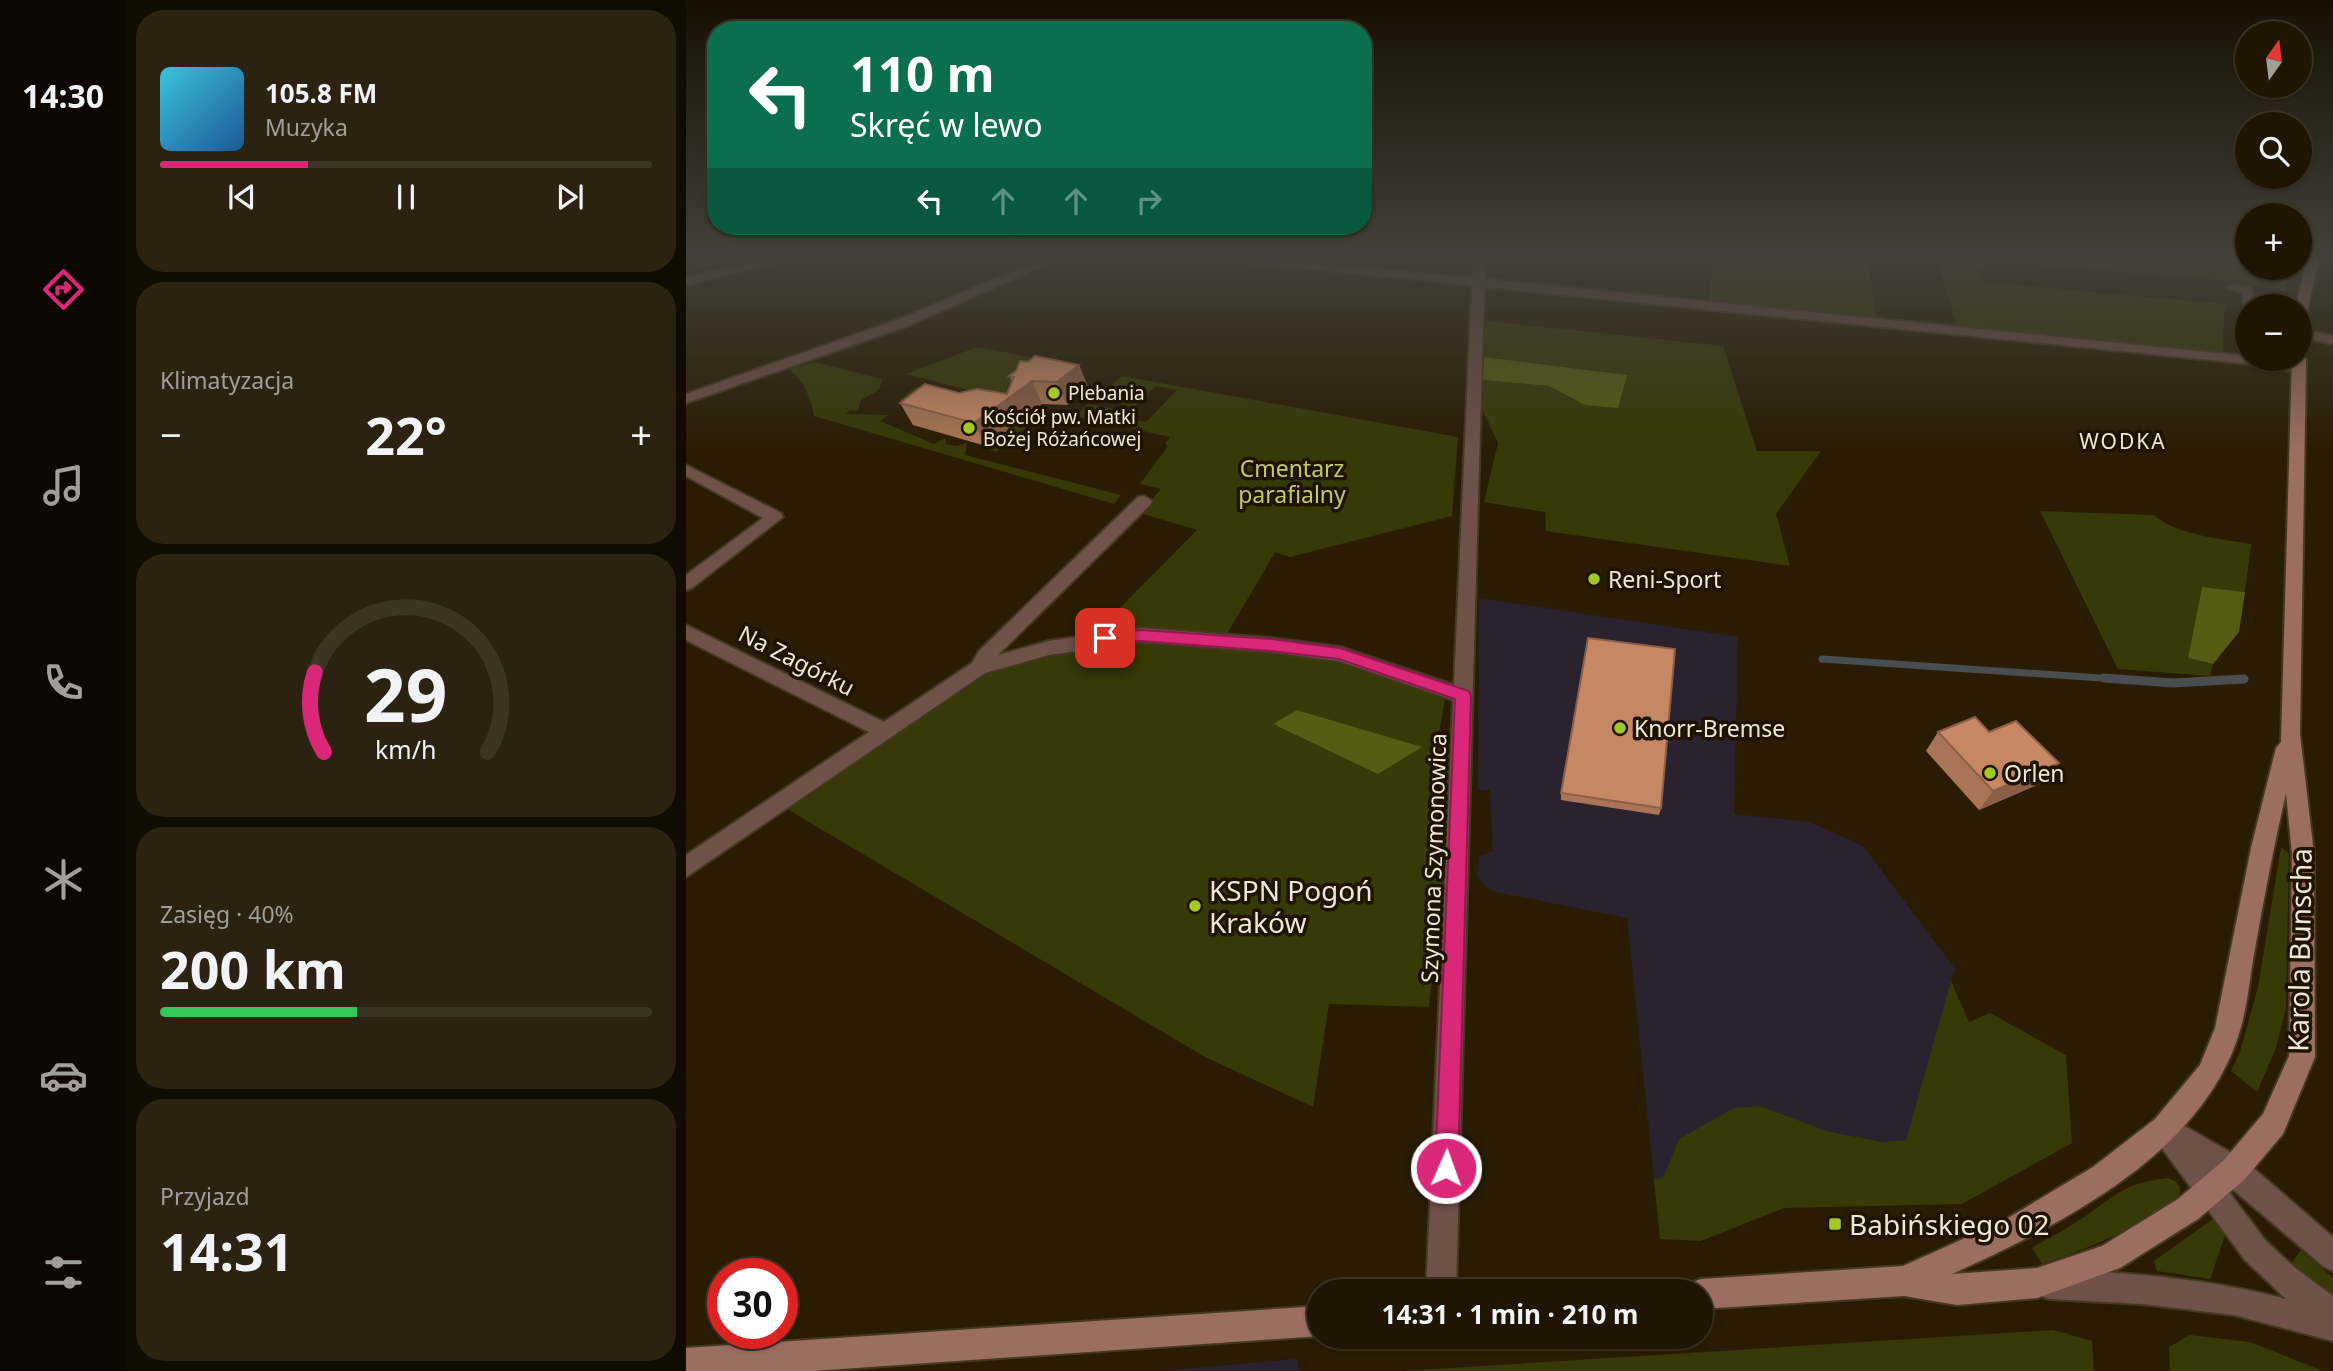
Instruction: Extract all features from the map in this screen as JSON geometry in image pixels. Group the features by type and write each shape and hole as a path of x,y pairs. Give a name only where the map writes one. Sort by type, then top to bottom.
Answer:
{"main road":[{"name":"Karola Bunscha","path":"1904,1281 1957,1290 2037,1283 2110,1258 2188,1209 2212,1190 2234,1170 2273,1124 2302,1057 2303,854 2290,734 2299,371"},
{"name":"Karola Bunscha","path":"1904,1281 2013,1231 2103,1177 2165,1129 2210,1074 2228,1028 2262,848 2290,734"},
{"path":"1713,1293 1904,1281"},
{"path":"686,1364 1307,1322"}],"street":[{"path":"686,399 905,322"},
{"name":"Szymona Szymonowica","path":"1441,1279 1476,322"},
{"path":"1869,322 2235,358"},
{"path":"2312,337 2333,340"},
{"path":"686,470 775,517 686,584"},
{"path":"979,668 986,656 1144,501"},
{"name":"Na Zagórku","path":"686,632 886,732"},
{"path":"686,867 979,668 1049,648 1141,635 1271,645 1340,654 1463,696"},
{"path":"2165,1129 2234,1170 2333,1256"},
{"path":"2165,1129 2255,1250 2283,1278 2333,1314"},
{"path":"2037,1283 2142,1289 2234,1300 2333,1326"}],"shaded area":[{"path":"1484,357 1627,375 1618,408 1585,405 1549,386 1482,380"},
{"path":"2202,587 2245,592 2239,632 2213,664 2188,658"},
{"path":"1479,598 1738,637 1734,814 1809,822 1863,846 1955,969 1906,1140 1882,1142 1827,1131 1760,1106 1679,1139 1663,1178 1654,1179 1627,918 1491,891 1477,877 1479,856 1493,851 1490,790 1478,790"},
{"path":"1297,710 1422,747 1378,774 1273,724"},
{"path":"1297,1359 1299,1371 1161,1371"}],"green space":[{"path":"1485,322 1723,346 1757,451 1821,451 1776,514 1790,566 1546,531 1545,512 1484,502 1498,443 1482,409 1482,380 1550,386 1585,405 1627,375 1484,357"},
{"path":"1956,322 2224,322 2222,356 1958,329"},
{"path":"977,347 1077,366 1044,376 1000,398 906,374"},
{"path":"815,362 882,379 879,390 861,400 860,411 850,410 846,414 888,415 880,421 934,444 945,438 946,444 957,446 967,443 965,455 1121,495 1114,504 814,416 806,391 790,369"},
{"name":"Cmentarz parafialny","path":"1122,376 1458,437 1452,516 1290,557 1275,552 1227,634 1152,629 1094,634 1197,530 1140,513 1161,489 1140,484 1168,446 1165,444 1170,437 1076,416 1088,404 1129,412 1124,418 1146,422 1177,390 1155,386 1134,407 1095,398"},
{"path":"916,387 1034,413 1026,419 1026,428 996,452 986,448 1001,437 1012,422 1017,422 899,400"},
{"path":"2040,511 2154,515 2187,532 2251,544 2245,592 2202,587 2188,658 2213,664 2210,676 2118,669"},
{"name":"KSPN Pogoń Kraków","path":"1141,643 1270,651 1334,660 1366,668 1403,679 1445,700 1437,743 1450,757 1450,809 1429,1007 1329,1004 1313,1107 1205,1057 787,809 994,669 1058,654","holes":["1297,710 1421,747 1274,725"]},
{"path":"2281,847 2289,853 2286,1008 2276,1048 2257,1092 2231,1071 2240,1052 2258,987"},
{"path":"1951,981 1969,1022 1990,1013 2066,1055 2072,1143 1962,1204 1784,1208 1701,1241 1660,1239 1654,1179 1663,1178 1679,1139 1734,1108 1760,1106 1827,1131 1882,1142 1906,1140"},
{"path":"2168,1178 2180,1187 2179,1197 2130,1228 2042,1264 2032,1248 2128,1188"},
{"path":"2213,1219 2226,1233 2210,1279 2157,1271 2154,1261"},
{"path":"2301,1250 2333,1278 2333,1296 2289,1267"},
{"path":"2053,1330 2092,1341 2094,1371 1402,1371"},
{"path":"2190,1335 2250,1342 2323,1371 2170,1371 2169,1347"}],"building":[{"path":"1035,356 1079,365 1057,382 1032,381 974,423 900,403 925,384 959,393 977,389 1007,394 1014,377 1009,376 1016,371 1020,361 1028,362"},
{"name":"Knorr-Bremse","path":"1588,638 1675,649 1661,808 1561,793"},
{"path":"1975,717 1989,732 2016,721 2059,763 1993,791 1938,732"}],"waterway":[{"path":"1822,659 2130,680"},
{"path":"2104,678 2173,683 2244,679 2226,680"}],"place":[{"name":"Plebania","path":"1054,393"},
{"name":"Kościół pw. Matki Bożej Różańcowej","path":"969,428"},
{"name":"Reni-Sport","path":"1594,579"},
{"name":"Knorr-Bremse","path":"1620,728"},
{"name":"Orlen","path":"1990,773"},
{"name":"KSPN Pogoń Kraków","path":"1195,906"},
{"name":"Babińskiego 02","path":"1835,1224"}],"district":[{"name":"WODKA","path":"2123,441"}],"route":[{"path":"1105,638 1141,635 1271,645 1340,654 1463,696 1446,1168"}]}
